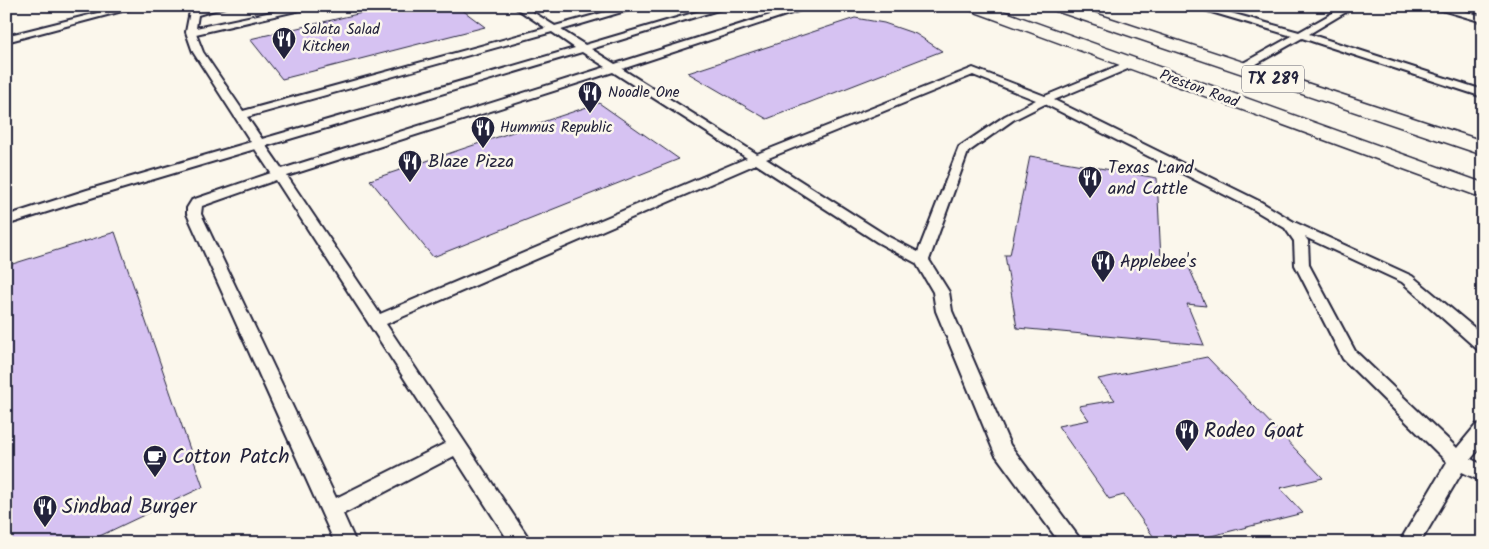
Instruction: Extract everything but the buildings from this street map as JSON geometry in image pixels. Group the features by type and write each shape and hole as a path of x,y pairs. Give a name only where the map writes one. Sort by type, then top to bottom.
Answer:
{"main road":[{"name":"Preston Road","path":"973,6 1483,191"},
{"name":"Preston Road","path":"1056,6 1240,69 1483,148"}],"lane":[{"path":"6,40 137,6"},
{"path":"224,6 194,10 191,32 198,52 522,543"},
{"path":"191,32 314,6"},
{"path":"517,6 581,49 882,239 922,260 941,292 944,312 1002,449 1073,543"},
{"path":"240,115 638,6"},
{"path":"6,221 727,6"},
{"path":"346,543 194,214 194,208 204,199 279,174 611,67 809,6"},
{"path":"1195,6 1301,35 1483,94"},
{"path":"1240,69 1352,6"},
{"path":"1432,6 1483,19"},
{"path":"922,260 964,150 1009,118 1045,100 1131,64"},
{"path":"376,322 756,159 973,71 1045,100 1247,201 1290,225 1407,279 1483,345"},
{"path":"1290,225 1300,241 1302,265 1349,355 1394,401 1458,461 1483,474"},
{"path":"1409,543 1458,461 1483,430"},
{"path":"332,510 457,446"}],"place":[{"name":"Salata Salad Kitchen","path":"284,60"},
{"name":"Noodle One","path":"590,114"},
{"name":"Hummus Republic","path":"483,149"},
{"name":"Blaze Pizza","path":"410,183"},
{"name":"Texas Land and Cattle","path":"1090,199"},
{"name":"Applebee's","path":"1103,283"},
{"name":"Rodeo Goat","path":"1187,452"},
{"name":"Cotton Patch","path":"155,478"},
{"name":"Sindbad Burger","path":"45,528"}]}
